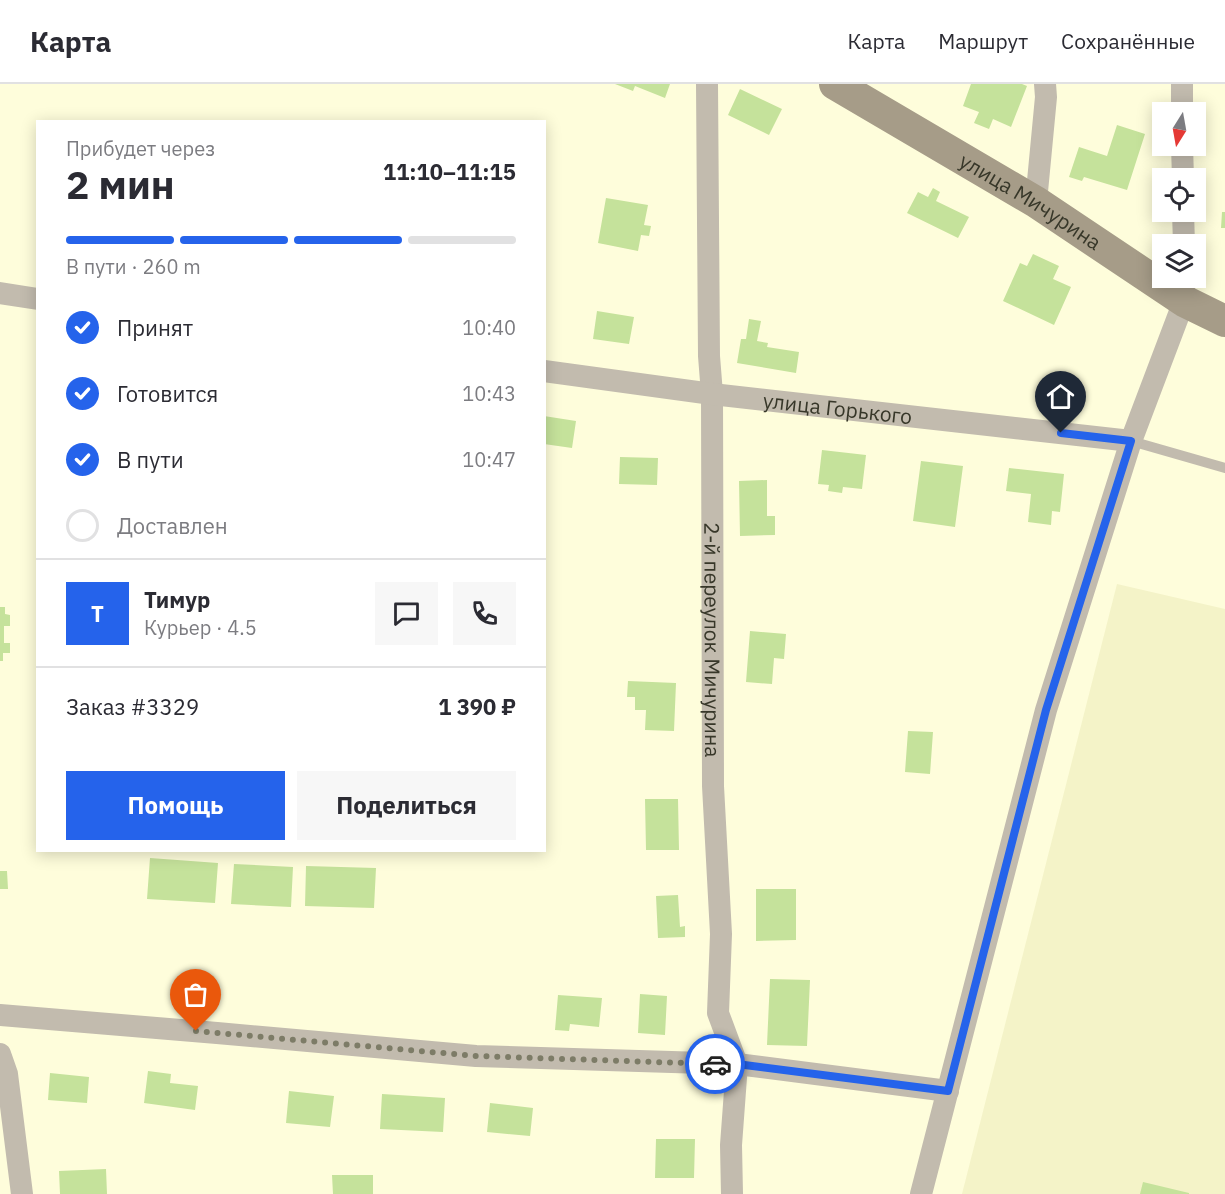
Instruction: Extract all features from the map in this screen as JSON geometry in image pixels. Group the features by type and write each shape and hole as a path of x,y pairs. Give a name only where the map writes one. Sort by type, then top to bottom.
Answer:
{"main road":[{"name":"улица Мичурина","path":"835,84 1184,289 1225,321"}],"street":[{"name":"2-й переулок Мичурина","path":"707,84 709,356 712,394 714,786 722,934 718,1013 737,1064 731,1145 732,1194"},
{"path":"1036,202 1046,97 1045,84"},
{"path":"1182,84 1182,102"},
{"path":"921,1194 1046,710 1131,441 1184,289"},
{"path":"0,293 36,299"},
{"name":"улица Горького","path":"546,371 712,394 1131,441"},
{"path":"0,1015 476,1056 737,1064 948,1091"},
{"path":"0,1054 7,1074 22,1194"}],"lane":[{"path":"1131,441 1225,468"}],"shaded area":[{"path":"1117,584 1225,609 1225,1194 962,1194"}],"building":[{"path":"615,84 670,84 665,98 635,86 633,91"},
{"path":"971,84 1022,84 1027,86 1011,127 993,119 989,129 974,123 979,112 963,106"},
{"path":"740,89 782,109 769,135 728,115"},
{"path":"1117,125 1145,134 1127,190 1084,177 1082,181 1069,177 1079,147 1107,156"},
{"path":"933,188 940,192 936,201 969,217 958,238 907,213 918,192 928,197"},
{"path":"606,198 648,205 644,225 651,226 649,236 641,235 638,251 598,243"},
{"path":"1222,212 1225,212 1225,228 1221,228"},
{"path":"1033,254 1059,266 1053,279 1071,287 1054,325 1003,301 1020,263 1027,266"},
{"path":"597,311 634,317 629,344 593,339"},
{"path":"749,319 761,321 757,341 768,343 767,347 799,352 796,373 737,363 741,339 746,339"},
{"path":"546,416 576,421 572,448 546,444"},
{"path":"822,450 866,455 862,489 843,487 842,493 828,491 829,485 818,484"},
{"path":"620,457 658,458 657,485 619,484"},
{"path":"921,461 963,466 955,527 913,521"},
{"path":"1009,468 1064,474 1060,512 1052,511 1051,525 1028,522 1031,494 1006,491"},
{"path":"767,480 767,516 775,516 775,535 740,536 739,481"},
{"path":"0,607 5,607 5,614 10,615 10,626 4,626 4,643 10,643 10,653 3,653 3,661 0,661"},
{"path":"750,631 786,634 784,659 774,658 772,684 746,682"},
{"path":"628,681 676,683 674,731 645,730 646,710 635,710 635,697 627,697"},
{"path":"908,731 933,732 930,774 905,772"},
{"path":"645,799 678,799 679,850 646,850"},
{"path":"150,858 218,863 215,903 147,899"},
{"path":"234,864 293,867 291,907 231,904"},
{"path":"306,866 376,868 374,908 305,906"},
{"path":"0,871 7,871 8,889 0,889"},
{"path":"756,889 796,889 796,940 756,941"},
{"path":"678,895 680,927 685,926 685,937 658,938 656,896"},
{"path":"770,979 810,980 807,1046 767,1045"},
{"path":"640,994 667,996 665,1035 638,1033"},
{"path":"558,995 602,998 599,1027 570,1024 569,1031 555,1030"},
{"path":"148,1071 171,1074 170,1083 198,1086 195,1110 144,1103"},
{"path":"50,1073 89,1077 87,1103 48,1100"},
{"path":"289,1091 334,1096 330,1127 286,1123"},
{"path":"382,1094 445,1098 443,1132 380,1129"},
{"path":"490,1103 533,1108 530,1136 487,1132"},
{"path":"656,1139 695,1139 694,1178 655,1178"},
{"path":"106,1169 107,1194 60,1194 59,1171"},
{"path":"332,1175 373,1175 373,1194 333,1194"},
{"path":"1143,1182 1189,1193 1189,1194 1140,1194"}],"way so far":[{"path":"196,1031 476,1056 715,1064"}],"route":[{"path":"715,1064 737,1064 948,1091 1046,710 1131,441 1061,433"}]}
